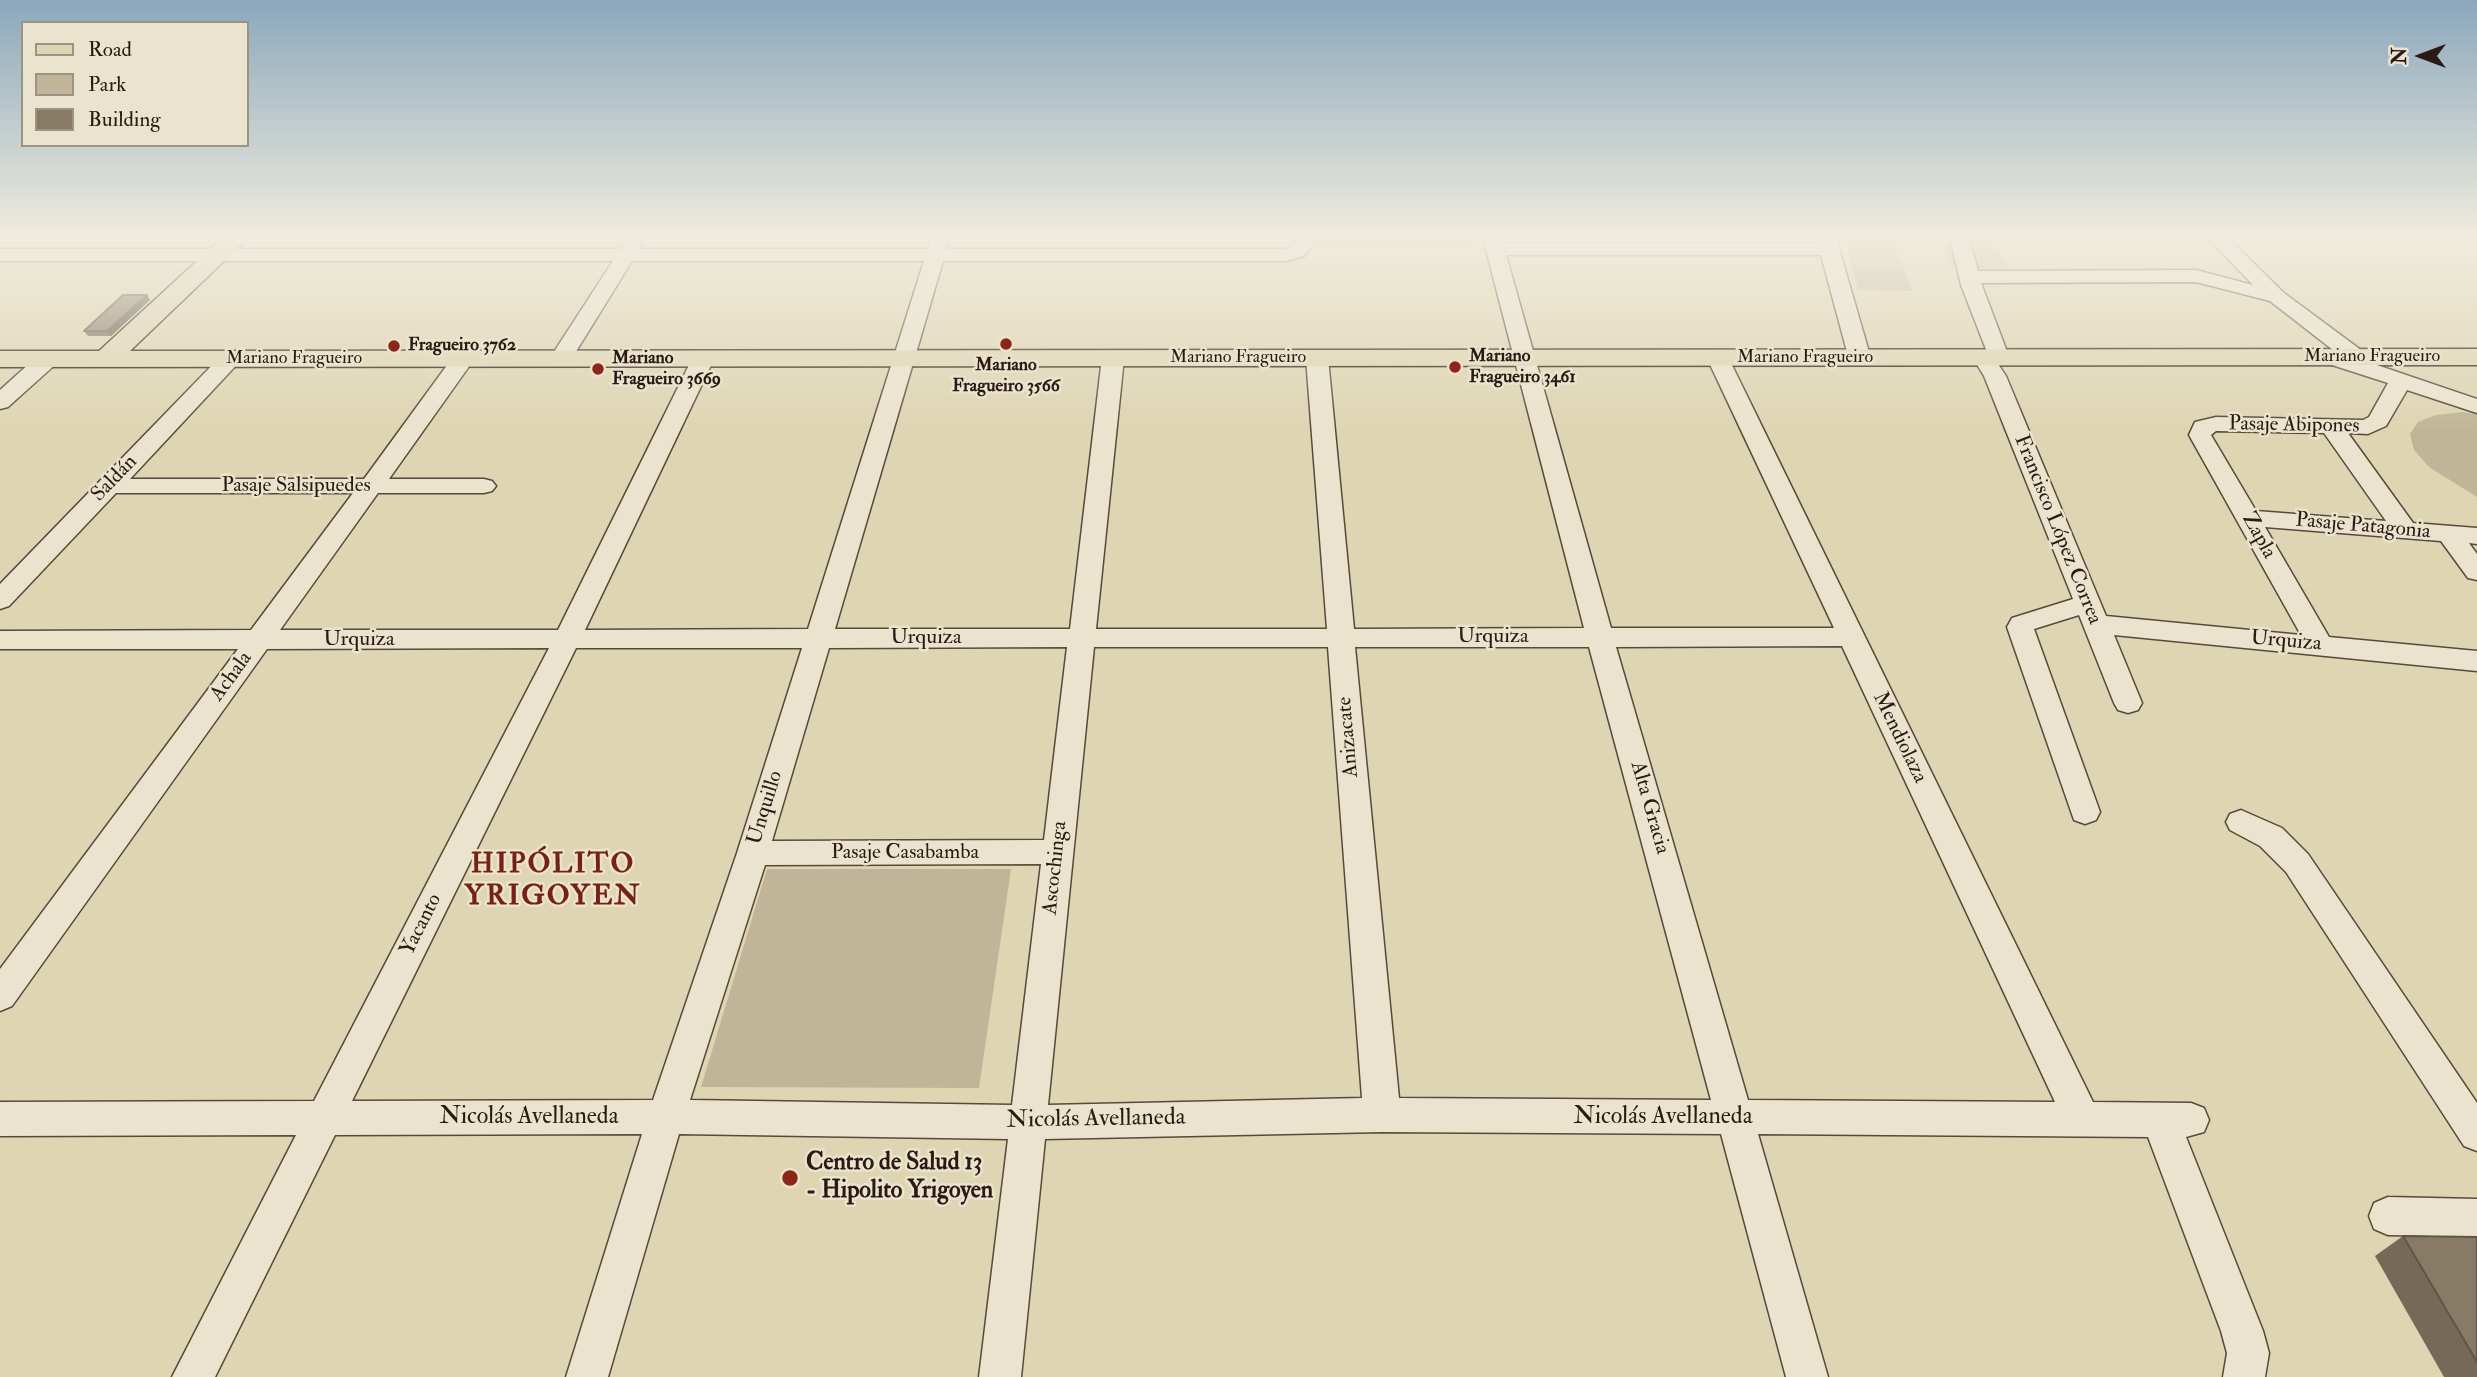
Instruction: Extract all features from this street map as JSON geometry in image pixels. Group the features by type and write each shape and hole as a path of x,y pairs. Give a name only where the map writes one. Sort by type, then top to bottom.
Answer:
{"main road":[{"path":"107,358 167,302"},
{"name":"Mariano Fragueiro","path":"0,359 1860,359 1989,354 2477,357"}],"street":[{"path":"561,358 597,302"},
{"name":"Unquillo","path":"587,1377 666,1117 753,853 922,302"},
{"name":"Alta Gracia","path":"1508,302 1807,1377"},
{"path":"1844,302 1860,359"},
{"name":"Francisco López Correa","path":"1976,302 1995,376 2128,703"},
{"path":"2283,302 2346,358 2477,406"},
{"path":"0,402 49,358"},
{"name":"Achala","path":"0,996 464,358"},
{"name":"Ascochinga","path":"1000,1377 1113,358"},
{"name":"Anizacate","path":"1317,358 1382,1115"},
{"name":"Mendiolaza","path":"1718,358 2081,1117"},
{"name":"Saldán","path":"0,600 231,359"},
{"name":"Yacanto","path":"193,1377 567,640 704,359"},
{"name":"Pasaje Abipones","path":"2203,427 2216,424 2368,428 2378,421 2400,380"},
{"name":"Zapla","path":"2203,427 2200,435 2320,645"},
{"path":"2332,428 2406,531"},
{"name":"Pasaje Salsipuedes","path":"108,486 484,486"},
{"name":"Pasaje Patagonia","path":"2249,518 2477,536"},
{"path":"2449,534 2477,572"},
{"path":"2085,812 2020,626 2090,614"},
{"name":"Urquiza","path":"2090,614 2320,645 2477,662"},
{"name":"Urquiza","path":"0,640 1851,637"},
{"path":"2241,822 2271,837 2297,863 2477,1134"},
{"name":"Pasaje Casabamba","path":"753,853 1057,852"},
{"name":"Nicolás Avellaneda","path":"0,1119 666,1117 1029,1122 1382,1115 2175,1119 2248,1353 2244,1377"},
{"path":"2388,1216 2477,1218"}],"green space":[{"path":"2462,412 2477,414 2477,497 2429,467 2414,450 2410,434 2418,422 2436,415"},
{"path":"767,869 1011,869 979,1088 701,1087"}],"building":[{"path":"115,302 139,302 107,331 84,331"},
{"path":"2403,1236 2477,1237 2477,1362"}],"place":[{"name":"Mariano Fragueiro 3566","path":"1006,344"},
{"name":"Fragueiro 3762","path":"394,346"},
{"name":"Mariano Fragueiro 3461","path":"1455,367"},
{"name":"Mariano Fragueiro 3669","path":"598,369"},
{"name":"Centro de Salud 13 - Hipolito Yrigoyen","path":"790,1178"}],"district":[{"name":"HIPÓLITO YRIGOYEN","path":"553,882"}]}
